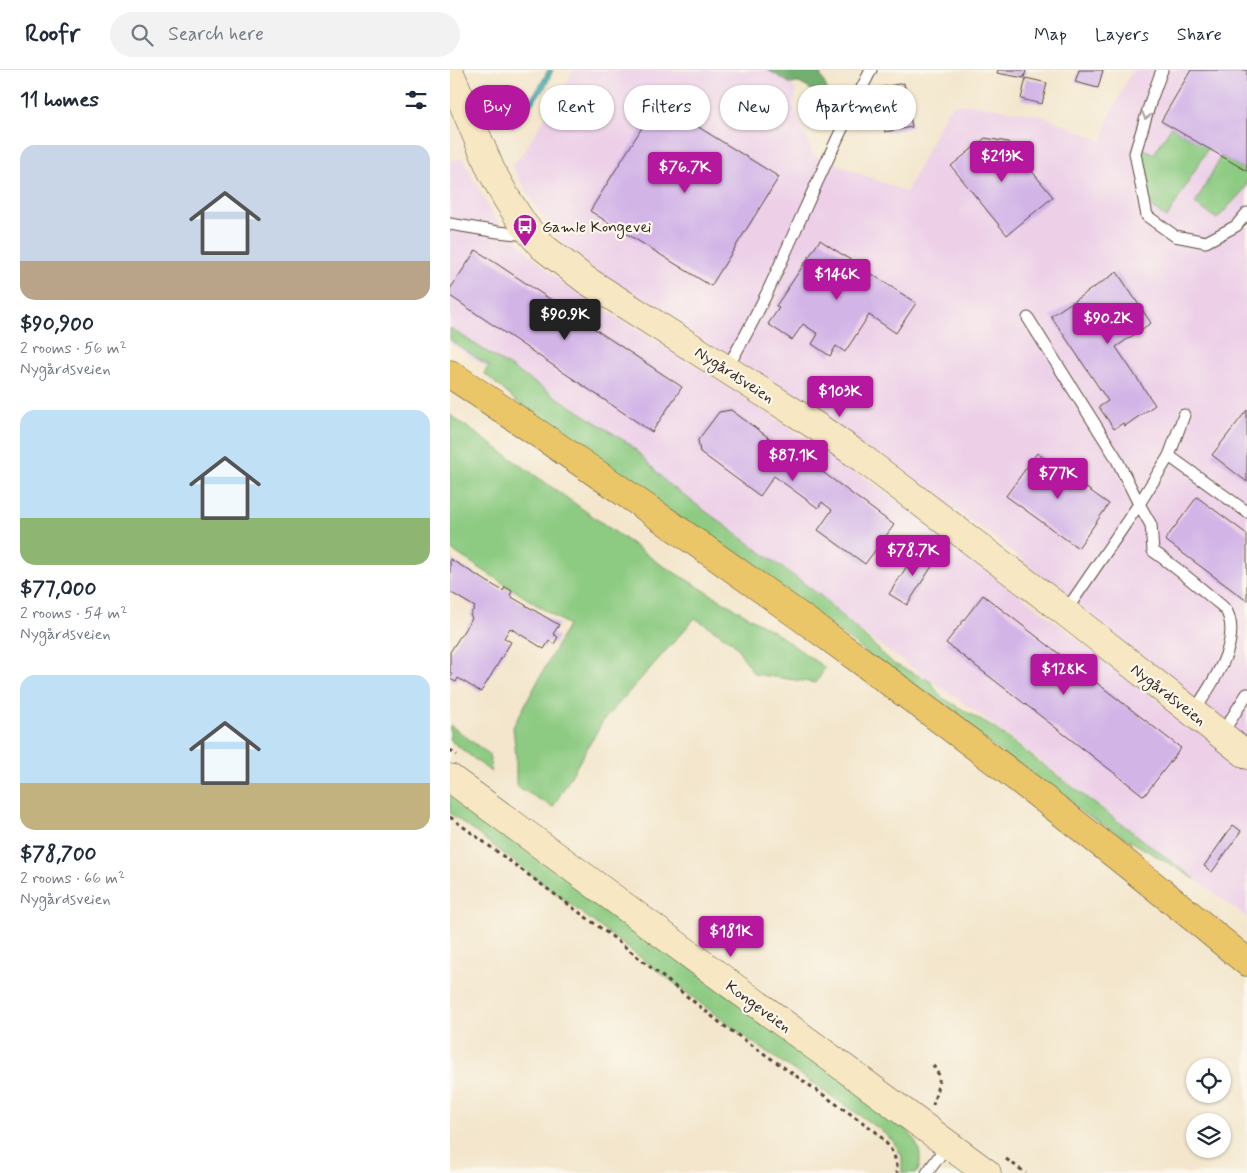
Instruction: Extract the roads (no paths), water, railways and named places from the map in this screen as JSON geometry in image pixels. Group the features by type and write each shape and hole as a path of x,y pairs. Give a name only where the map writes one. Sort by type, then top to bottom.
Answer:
{"highway":[{"path":"450,374 573,456 748,578 931,712 1088,833 1247,962"},
{"path":"450,392 567,469 930,729 1247,978"}],"street":[{"name":"Nygårdsveien","path":"450,73 507,200 531,235 543,247 572,271 862,458 1066,612 1247,755"},
{"name":"Kongeveien","path":"450,778 986,1173"}],"lane":[{"path":"726,369 746,337 870,70"},
{"path":"1162,70 1150,100 1135,154 1147,216 1175,236 1206,242 1236,226 1247,213"},
{"path":"450,224 531,235"},
{"path":"1028,318 1115,456 1151,525 1153,550 1178,568 1226,610 1231,624 1230,644 1210,686 1193,713"},
{"path":"1066,612 1139,504 1168,456 1184,415"},
{"path":"1168,456 1247,512"},
{"path":"1221,735 1247,694"},
{"path":"927,1173 948,1144"}],"water":[{"path":"548,70 553,70 546,85 540,85"},
{"path":"540,85 540,94 530,107 530,99"}],"place":[{"name":"Gamle Kongevei","path":"525,247"}]}
